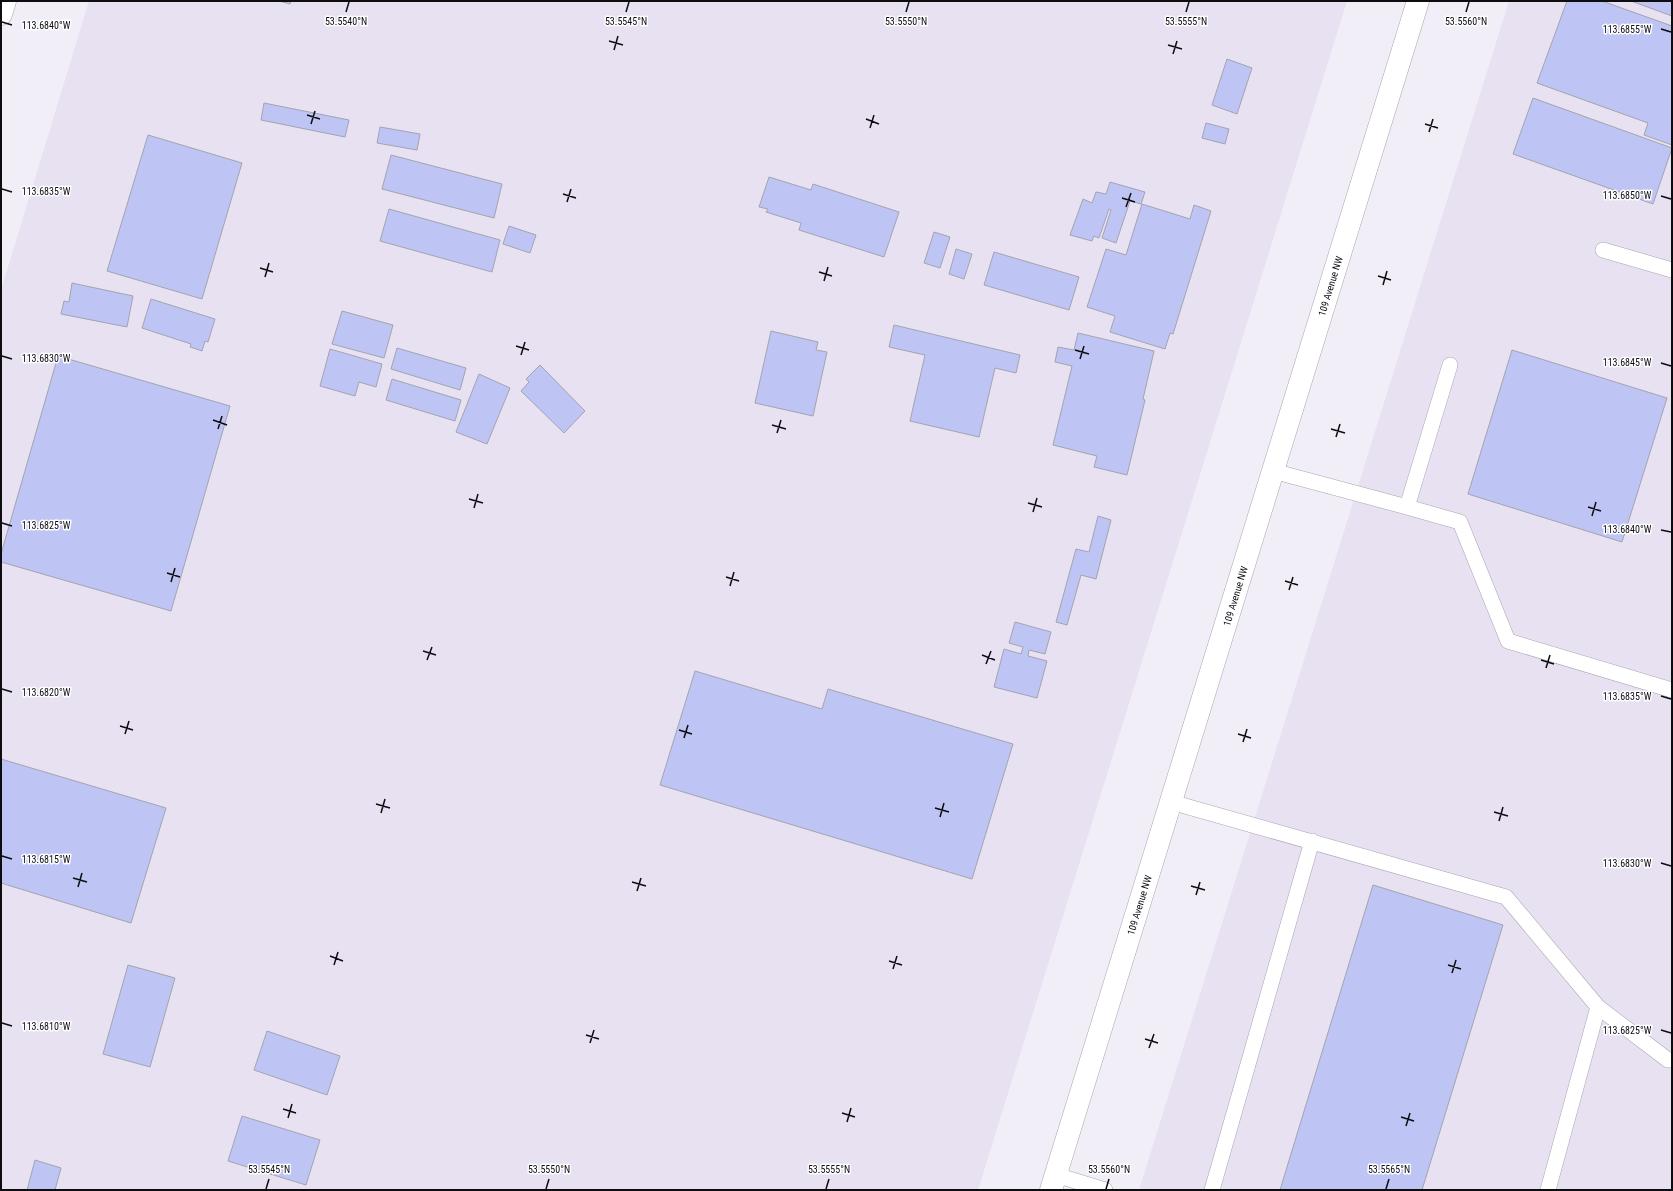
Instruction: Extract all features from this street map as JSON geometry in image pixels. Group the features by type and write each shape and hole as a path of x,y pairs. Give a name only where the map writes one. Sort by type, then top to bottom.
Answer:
{"street":[{"path":"1,14 5,1"},
{"name":"109 Avenue NW","path":"1053,1183 1418,1"}],"lane":[{"path":"1603,250 1672,270"},
{"path":"1407,507 1450,365"},
{"path":"1273,471 1460,522 1508,641 1672,690"},
{"path":"1171,802 1506,897 1598,1007 1668,1060 1672,1060"},
{"path":"1212,1190 1312,842"},
{"path":"1548,1190 1598,1007"},
{"path":"1053,1183 1105,1190"}],"shaded area":[{"path":"89,1 1347,1 978,1190 1,1190 1,290"},
{"path":"1509,1 1672,1 1672,1190 1139,1190"}],"building":[{"path":"279,1 291,1 290,4"},
{"path":"1567,1 1602,1 1672,26 1672,145 1644,135 1648,123 1537,83"},
{"path":"1631,1 1672,1 1672,16"},
{"path":"1227,59 1252,68 1237,114 1212,105"},
{"path":"1533,98 1672,148 1653,204 1513,154"},
{"path":"264,103 349,120 345,137 261,120"},
{"path":"1206,123 1229,129 1225,144 1202,138"},
{"path":"380,127 420,134 417,150 377,143"},
{"path":"148,135 242,163 202,299 107,271"},
{"path":"391,155 502,184 494,218 382,189"},
{"path":"769,177 811,190 813,184 899,212 884,257 799,230 801,223 766,212 768,209 759,207"},
{"path":"1110,182 1145,192 1141,204 1130,201 1116,243 1102,238 1111,210 1109,209 1099,238 1094,236 1092,241 1070,235 1083,199 1092,203 1096,192 1106,194"},
{"path":"1142,204 1190,219 1194,205 1211,211 1173,334 1170,333 1165,349 1110,332 1115,316 1087,307 1106,249 1126,255"},
{"path":"389,209 500,240 492,272 380,241"},
{"path":"509,226 536,235 530,253 503,244"},
{"path":"934,232 950,237 940,268 924,263"},
{"path":"956,249 972,254 964,279 949,274"},
{"path":"994,252 1079,277 1069,310 984,285"},
{"path":"72,283 133,296 127,327 61,314 64,301 69,302"},
{"path":"151,299 215,319 208,342 205,341 202,351 190,347 191,344 142,328"},
{"path":"342,311 393,325 384,358 332,344"},
{"path":"894,325 1020,355 1016,373 995,368 979,437 910,421 925,355 889,347"},
{"path":"771,331 818,342 816,350 827,352 813,416 755,403"},
{"path":"1078,333 1154,351 1143,399 1145,400 1127,475 1094,467 1097,456 1053,445 1072,366 1055,362 1058,347 1074,350"},
{"path":"397,348 466,368 460,390 391,369"},
{"path":"330,349 382,364 376,387 359,382 355,396 320,386"},
{"path":"1512,350 1667,398 1622,542 1468,494"},
{"path":"58,356 230,406 171,611 1,562 1,554"},
{"path":"540,365 585,411 564,433 521,391 529,382 526,379"},
{"path":"479,374 510,388 487,444 456,432"},
{"path":"392,379 461,400 455,421 386,400"},
{"path":"1098,516 1111,520 1096,579 1081,575 1067,625 1056,622 1076,549 1089,552"},
{"path":"1015,622 1051,632 1045,654 1029,650 1028,656 1047,661 1037,698 994,687 1004,649 1021,654 1023,647 1009,643"},
{"path":"695,671 822,709 828,689 1013,744 972,879 660,785"},
{"path":"1,759 166,808 131,923 1,883"},
{"path":"1373,885 1503,925 1422,1190 1280,1190"},
{"path":"128,965 175,978 150,1067 103,1054"},
{"path":"267,1031 340,1056 327,1095 254,1070"},
{"path":"242,1116 320,1140 306,1185 228,1161"},
{"path":"35,1160 61,1168 55,1190 27,1190"}]}
